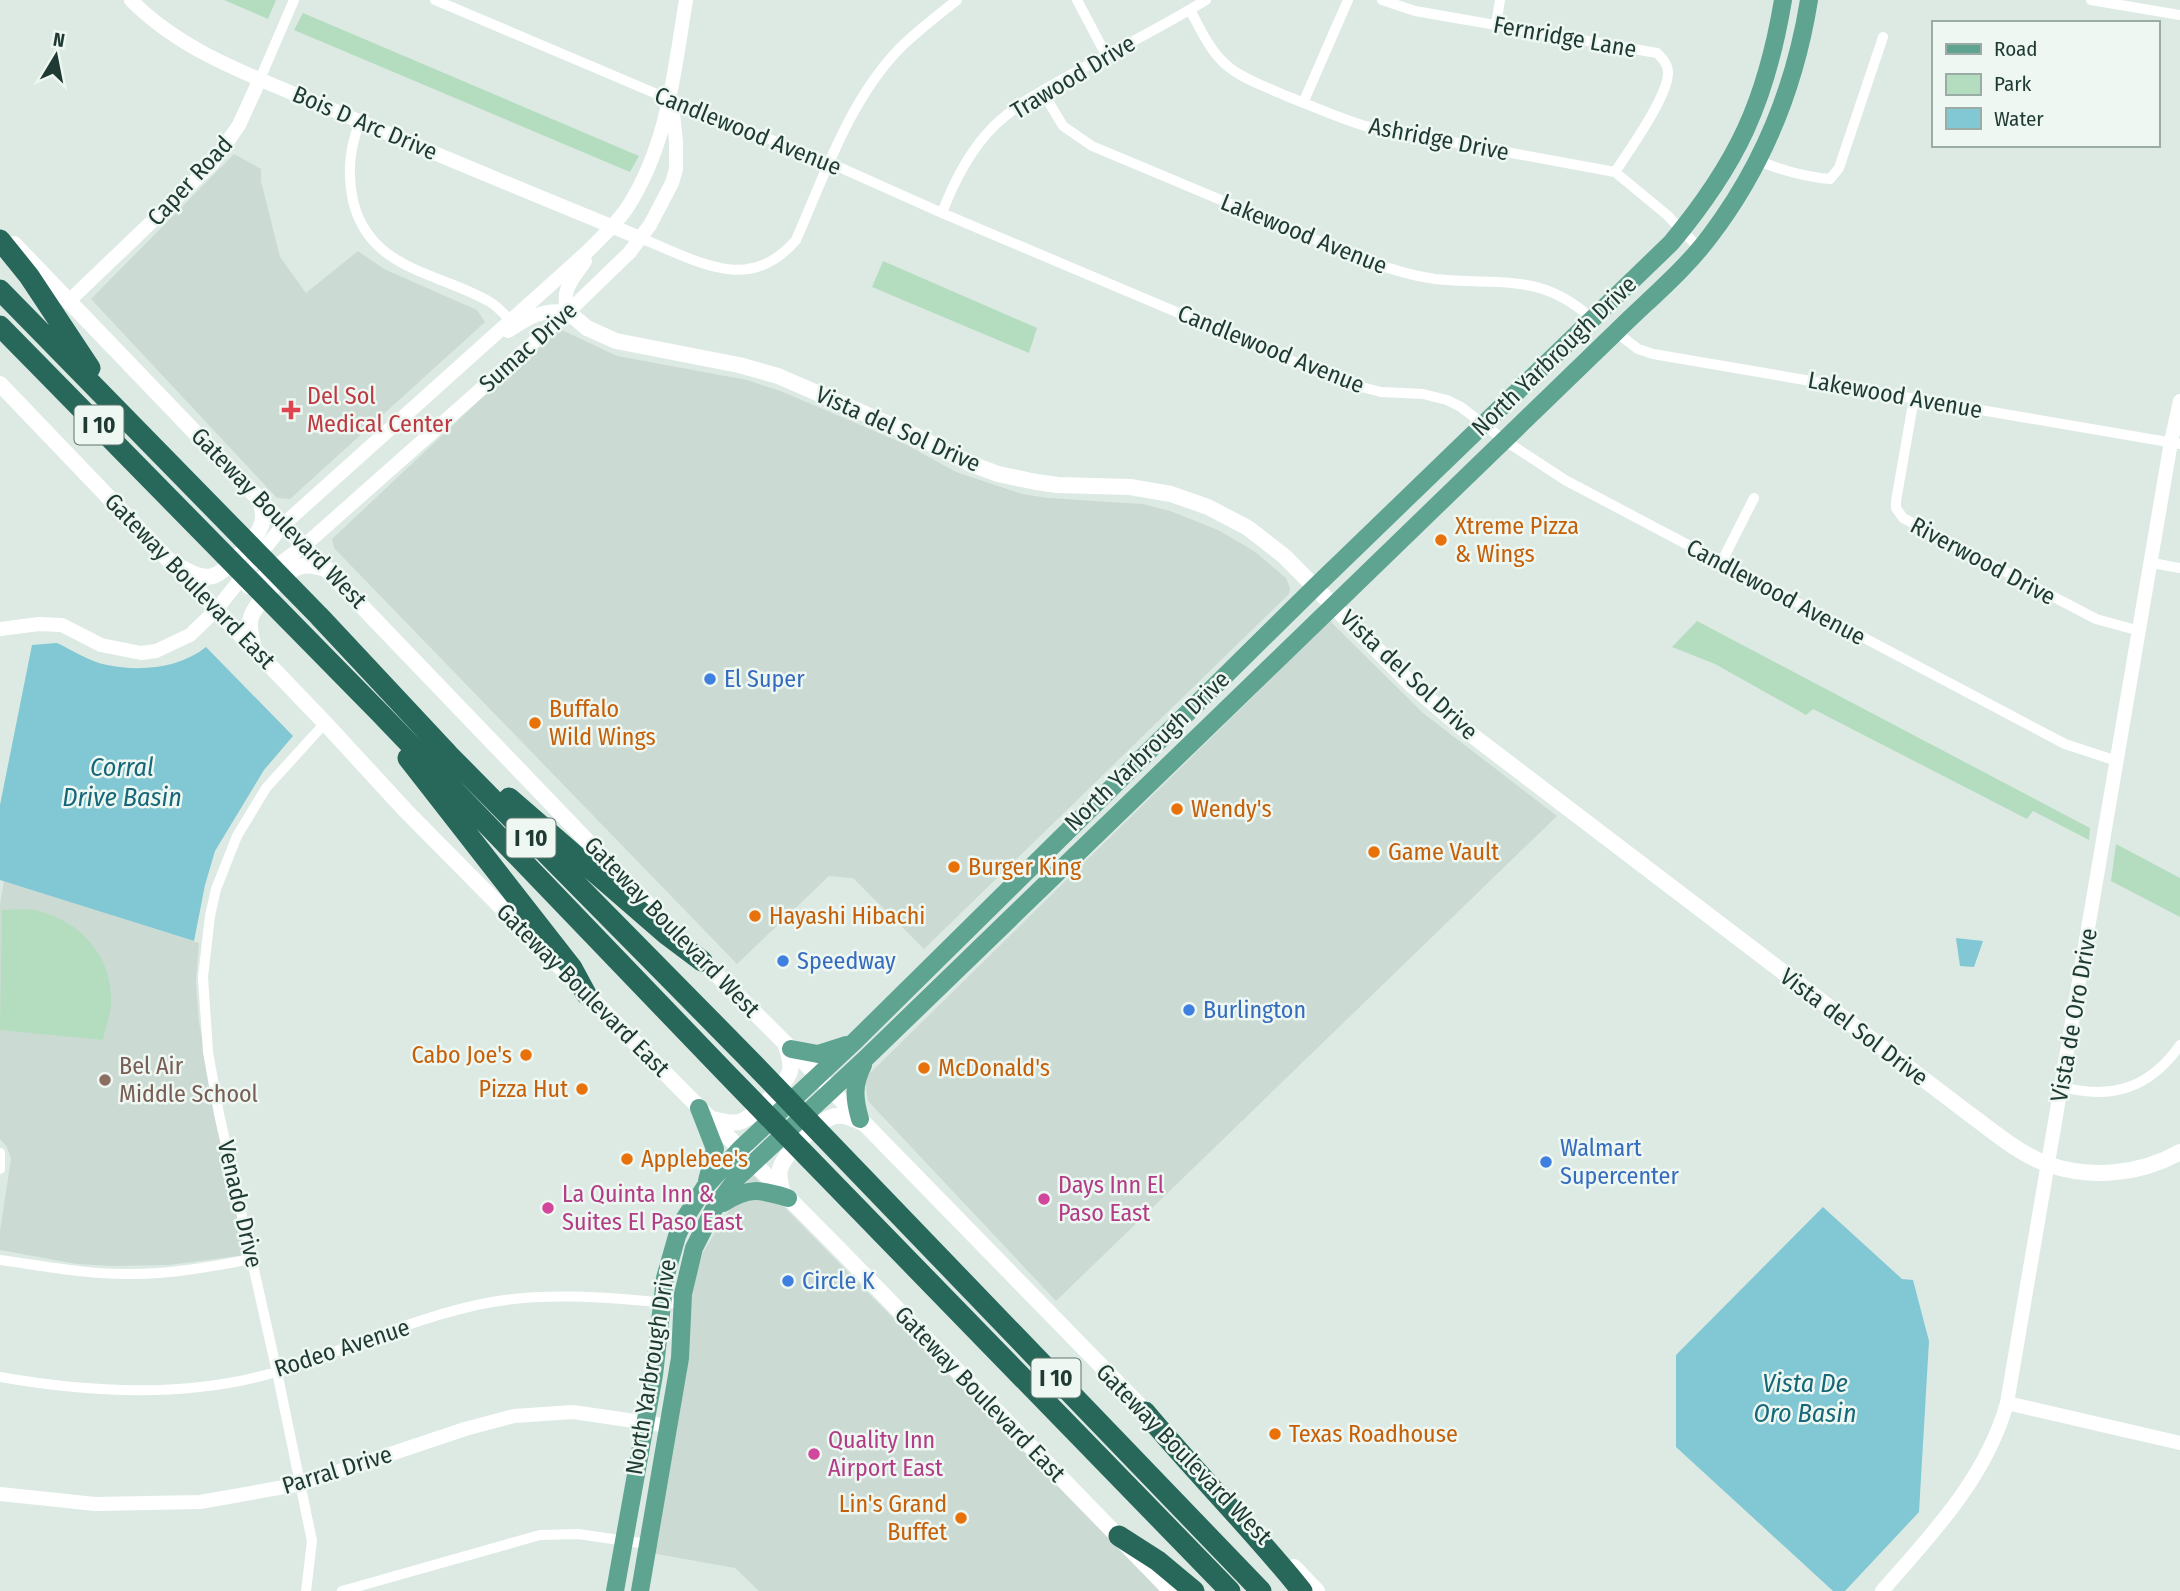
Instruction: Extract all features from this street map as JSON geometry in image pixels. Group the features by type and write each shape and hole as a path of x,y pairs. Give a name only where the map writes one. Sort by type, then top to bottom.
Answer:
{"highway":[{"path":"0,240 29,276 125,419"},
{"name":"I 10","path":"0,290 319,616 448,754 746,1056 1261,1591"},
{"name":"I 10","path":"2,328 379,712 724,1072 1230,1591"},
{"path":"379,712 417,772 572,968 586,994"},
{"path":"448,754 512,800 656,926 702,961"},
{"path":"1146,1412 1189,1465 1254,1533 1302,1591"},
{"path":"1119,1536 1157,1561 1194,1591"}],"main road":[{"name":"North Yarbrough Drive","path":"640,1591 680,1358 682,1304 687,1273 694,1248 746,1155 818,1076 1682,229 1726,170 1752,118 1773,52 1783,0"},
{"name":"North Yarbrough Drive","path":"615,1591 654,1375 665,1278 677,1236 705,1187 832,1090 866,1058 1616,332 1699,248 1759,161 1771,135 1791,83 1809,0"},
{"name":"Gateway Boulevard West","path":"0,230 702,961 863,1121 1317,1591"},
{"name":"Vista del Sol Drive","path":"568,312 587,328 616,341 747,367 778,376 998,474 1047,484 1130,487 1188,499 1218,512 1255,533 1284,556 1413,686 1460,726 1968,1113 2017,1147 2049,1165 2108,1172 2141,1168 2180,1152"},
{"name":"Gateway Boulevard East","path":"0,384 406,811 785,1194 1171,1591"},
{"path":"173,564 197,576 211,577 222,572 256,536 262,524 260,499"},
{"path":"254,649 250,618 286,573 301,566 314,565 329,570"},
{"path":"1045,854 1060,869"},
{"path":"705,1113 739,1122 748,1118 790,1073 788,1045 817,1054 852,1043"},
{"path":"863,1121 855,1100 854,1088 866,1058"},
{"path":"705,1113 715,1149 705,1187"},
{"path":"714,1209 740,1193 751,1190 785,1194 779,1174 787,1154 825,1119 835,1116 863,1121"}],"street":[{"name":"Bois D Arc Drive","path":"131,0 156,23 188,45 260,79 640,238"},
{"name":"Caper Road","path":"70,300 212,164 239,125 294,0"},
{"name":"Candlewood Avenue","path":"435,0 671,100 830,163 1342,382 1381,391 1423,394 1447,400 1565,480 2064,744 2117,761"},
{"name":"Sumac Drive","path":"216,610 284,524 598,241 627,208 652,162 671,100 686,0"},
{"path":"640,238 718,269 738,271 757,269 786,251 796,240 851,117 878,76 898,51 957,0"},
{"path":"1077,0 1107,55"},
{"name":"Trawood Drive","path":"942,213 950,190 974,149 1012,111 1042,91 1206,0"},
{"path":"1303,103 1348,0"},
{"name":"Fernridge Lane","path":"1382,0 1415,11 1657,53 1664,59 1668,75 1663,91 1615,172"},
{"path":"1496,25 1500,0"},
{"path":"2091,0 2180,15"},
{"name":"Ashridge Drive","path":"1190,10 1206,40 1229,67 1253,82 1336,117 1392,132 1615,172"},
{"path":"1759,161 1777,169 1805,175 1830,178 1834,175 1839,168 1883,37"},
{"name":"Lakewood Avenue","path":"1042,91 1063,127 1092,146 1332,247 1391,270 1413,275 1455,281 1516,282 1534,286 1564,297 1592,319"},
{"name":"Sumac Drive","path":"216,610 305,545 568,312 630,252 666,197 676,169 671,100"},
{"path":"360,122 350,154 350,187 355,206 370,236 387,254 407,266 492,302 510,320"},
{"path":"1615,172 1682,229 1699,248"},
{"path":"466,359 541,312 568,312 564,301 565,292 598,241"},
{"name":"Lakewood Avenue","path":"1616,332 1638,349 1653,354 2175,443"},
{"name":"Riverwood Drive","path":"1914,398 1896,501 1896,508 1903,518 2096,620 2140,631"},
{"name":"Vista de Oro Drive","path":"1882,1591 1963,1494 1982,1466 1997,1436 2007,1403 2117,761 2175,443 2180,401"},
{"path":"1721,563 1754,498"},
{"path":"2152,563 2180,568"},
{"path":"0,629 51,624 75,630 102,645 118,650 145,652 156,651 190,635 216,610"},
{"name":"Venado Drive","path":"306,1591 312,1541 219,1114 208,1052 203,996 206,942 216,889 237,836 266,788 325,723"},
{"path":"2062,1087 2105,1093 2126,1088 2156,1072 2180,1045"},
{"path":"0,1153 0,1170"},
{"path":"0,1260 65,1270 133,1274 168,1273 252,1259"},
{"name":"Rodeo Avenue","path":"0,1377 69,1387 126,1389 222,1383 277,1371 454,1311 519,1298 580,1296 682,1304"},
{"path":"2007,1403 2180,1443"},
{"name":"Parral Drive","path":"0,1493 95,1504 200,1502 301,1484 465,1429 514,1416 573,1412 669,1426"},
{"path":"342,1591 540,1535 560,1532 648,1544"}],"shaded area":[{"name":"Del Sol Medical Center","path":"234,154 261,169 261,181 280,257 306,293 358,251 384,269 477,310 485,322 290,499 277,498 91,299"},
{"path":"562,330 617,356 747,380 783,392 907,445 956,472 1022,494 1143,504 1170,511 1218,530 1254,551 1286,578 1289,594 924,949 853,878 829,876 737,964 334,548 332,539 553,331"},
{"path":"1330,621 1423,713 1557,816 1056,1301 868,1101 865,1078"},
{"name":"Bel Air Middle School","path":"4,881 199,943 196,982 199,1022 245,1255 169,1265 112,1266 77,1264 0,1250 0,1231 11,1159 7,1147 0,1139 0,904"},
{"path":"752,1174 1160,1591 759,1591 735,1568 651,1553 688,1338 693,1285 703,1252"}],"green space":[{"path":"224,0 276,0 268,19"},
{"path":"303,13 639,156 630,172 294,30"},
{"path":"883,261 1037,328 1029,353 872,287"},
{"path":"1697,621 2090,828 2089,840 2033,811 2027,819 1813,709 1806,715 1715,664 1672,647"},
{"path":"2116,844 2180,878 2180,917 2111,881"},
{"path":"28,909 60,919 74,927 96,950 104,964 111,997 103,1040 0,1030 2,910"}],"water":[{"name":"Corral Drive Basin","path":"57,643 88,659 133,668 172,664 206,647 293,736 264,770 215,851 194,941 0,880 0,805 32,645"},
{"path":"1956,938 1983,941 1974,967 1960,966"},
{"name":"Vista De Oro Basin","path":"1823,1207 1902,1279 1913,1280 1929,1341 1919,1512 1845,1591 1833,1591 1676,1447 1676,1355"}],"place":[{"name":"Del Sol Medical Center","path":"291,410"},
{"name":"Xtreme Pizza & Wings","path":"1441,540"},
{"name":"El Super","path":"710,679"},
{"name":"Buffalo Wild Wings","path":"535,723"},
{"name":"Wendy's","path":"1177,809"},
{"name":"Game Vault","path":"1374,852"},
{"name":"Burger King","path":"954,867"},
{"name":"Hayashi Hibachi","path":"755,916"},
{"name":"Speedway","path":"783,961"},
{"name":"Burlington","path":"1189,1010"},
{"name":"Cabo Joe's","path":"526,1055"},
{"name":"McDonald's","path":"924,1068"},
{"name":"Bel Air Middle School","path":"105,1080"},
{"name":"Pizza Hut","path":"582,1089"},
{"name":"Applebee's","path":"627,1159"},
{"name":"Walmart Supercenter","path":"1546,1162"},
{"name":"Days Inn El Paso East","path":"1044,1199"},
{"name":"La Quinta Inn & Suites El Paso East","path":"548,1208"},
{"name":"Circle K","path":"788,1281"},
{"name":"Texas Roadhouse","path":"1275,1434"},
{"name":"Quality Inn Airport East","path":"814,1454"},
{"name":"Lin's Grand Buffet","path":"961,1518"}]}
